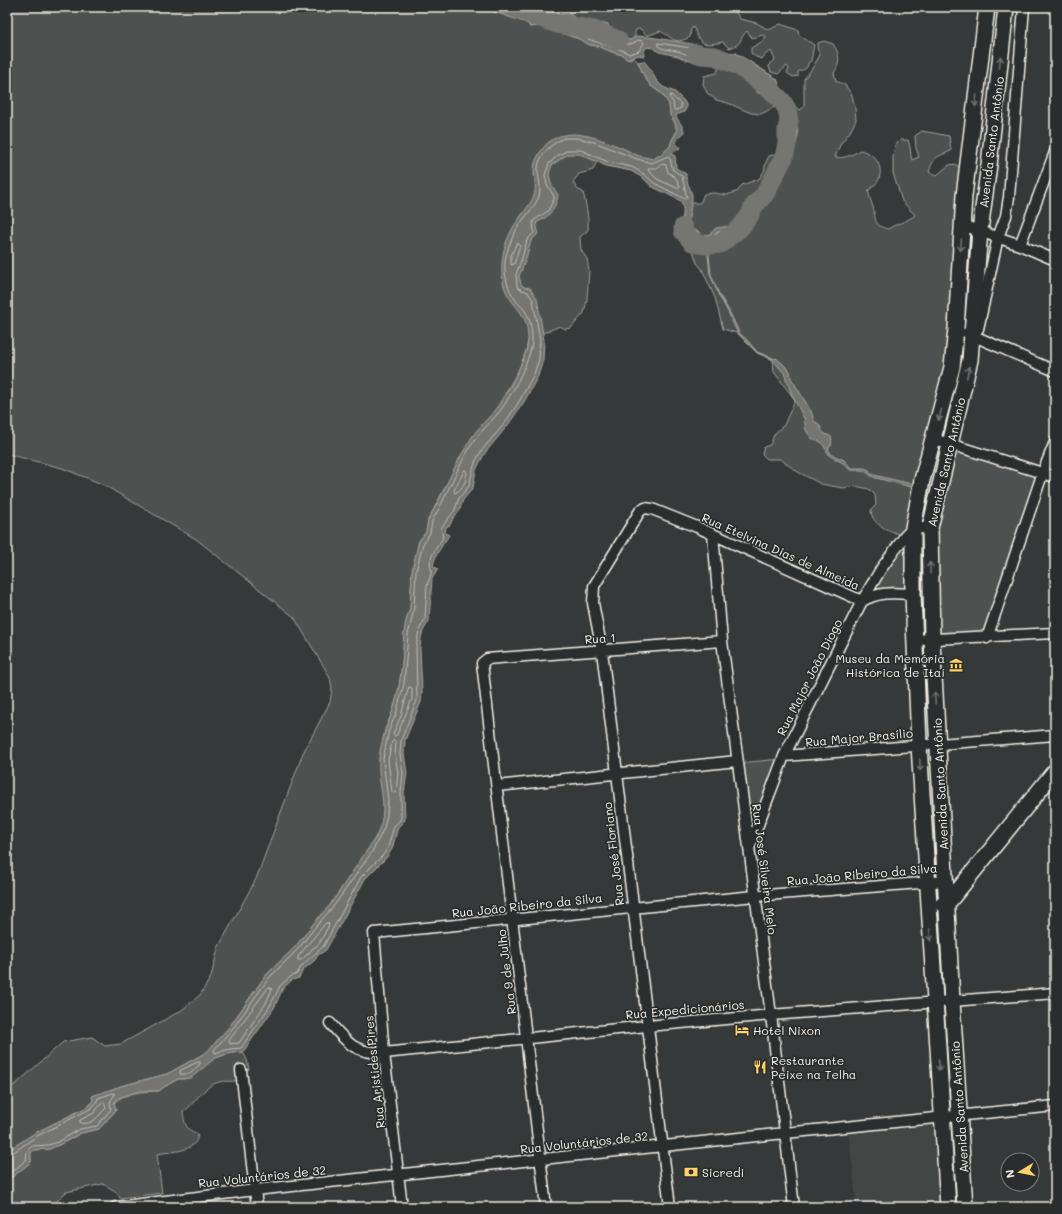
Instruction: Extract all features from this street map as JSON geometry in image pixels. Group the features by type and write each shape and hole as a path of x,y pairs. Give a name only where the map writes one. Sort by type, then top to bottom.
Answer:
{"street":[{"name":"Avenida Santo Antônio","path":"948,1207 919,745 913,594 913,528 922,480 952,367 956,329 965,188 987,7"},
{"name":"Avenida Santo Antônio","path":"965,1207 932,640 930,528 938,488 968,374 974,336 980,230 989,165 1006,7"},
{"path":"974,336 998,237 1006,216 1010,189 1024,7"},
{"path":"1020,246 1055,152"},
{"path":"962,225 980,230 1055,260"},
{"path":"956,329 1055,371"},
{"path":"934,439 1055,477"},
{"path":"987,638 1043,472 1055,442"},
{"name":"Rua Etelvina Dias de Almeida","path":"640,510 644,508 652,509 713,534 862,601 881,594 913,594"},
{"name":"Rua José Floriano","path":"640,510 594,586 593,603 602,651 670,1207"},
{"path":"913,528 930,528"},
{"name":"Rua Major João Diogo","path":"749,848 784,756 862,601 888,560 905,536 913,528"},
{"name":"Rua José Silveira Melo","path":"713,534 722,641 771,1015 794,1207"},
{"path":"915,640 987,638 1055,633"},
{"name":"Rua 1","path":"482,663 487,659 722,641"},
{"name":"Rua 9 de Julho","path":"482,663 546,1207"},
{"name":"Rua Major Brasílio","path":"784,756 1055,735"},
{"path":"497,786 737,761"},
{"path":"928,905 947,904 1055,772"},
{"name":"Rua João Ribeiro da Silva","path":"374,934 755,896 946,881"},
{"name":"Rua Aristides Pires","path":"374,934 384,1053 402,1207"},
{"name":"Rua Expedicionários","path":"330,1023 351,1045 360,1050 370,1053 384,1053 771,1015 1055,994"},
{"path":"241,1070 257,1207"},
{"name":"Rua Voluntários de 32","path":"116,1207 255,1190 540,1159 1055,1106"}],"shaded area":[{"path":"7,7 461,7 462,11 468,12 467,7 480,7 527,23 530,27 540,26 579,39 590,45 623,55 630,59 633,57 638,62 645,78 651,86 662,94 669,104 670,115 675,123 677,131 670,146 662,154 653,159 619,168 597,161 593,170 579,174 573,182 577,189 583,192 588,220 588,230 580,237 581,250 587,259 589,271 587,299 584,313 571,328 565,329 560,326 528,340 526,351 518,371 497,408 473,436 428,520 426,532 419,541 412,571 410,609 404,635 398,694 385,729 379,759 384,799 381,827 368,850 330,905 296,947 266,975 230,1026 207,1052 167,1074 121,1086 93,1096 93,1100 89,1106 35,1133 7,1151 7,1087 15,1085 63,1042 92,1037 105,1046 121,1044 182,1010 200,995 211,977 218,948 256,879 303,753 330,702 332,688 330,678 294,617 196,539 102,484 62,468 7,454"},
{"path":"530,7 715,7 731,9 735,11 740,19 757,23 769,30 780,24 798,30 799,35 814,45 811,61 805,69 798,72 798,76 793,77 787,73 789,69 787,66 778,74 771,72 769,67 770,63 775,60 771,51 762,59 751,53 751,48 763,41 766,36 763,35 752,38 747,31 737,45 729,48 723,42 710,44 704,43 697,36 693,27 691,29 690,37 680,41 674,40 660,31 647,36 641,29 635,31 635,37 631,40 627,40 597,27 587,33 584,32 577,20 567,12 558,15 550,10"},
{"path":"824,41 833,44 837,51 839,62 834,73 836,81 845,85 852,95 855,108 856,120 850,132 841,143 835,157 848,156 860,150 865,151 879,164 879,179 868,191 876,222 880,226 888,229 915,215 902,201 893,173 895,145 900,140 908,140 912,160 919,157 916,148 915,136 922,131 949,136 951,151 934,160 929,172 937,175 949,165 955,164 961,168 956,329 925,468 943,472 950,443 1043,472 987,638 932,640 929,536 913,536 913,594 862,601 905,536 883,528 875,521 871,510 876,505 875,495 869,489 855,486 843,488 821,484 798,472 780,459 767,459 762,454 764,447 770,445 775,433 784,425 795,400 774,372 773,358 757,352 740,334 723,329 715,298 702,269 697,263 690,242 687,222 690,213 689,203 700,203 704,194 714,193 727,195 738,191 742,185 759,179 764,171 769,156 784,151 788,130 787,109 779,105 761,114 751,113 728,103 716,100 707,93 703,84 704,76 717,73 721,59 736,53 777,79 781,93 788,101 800,110 804,107 804,79 820,55 817,48 818,43"},
{"path":"781,759 750,838 739,763"},
{"path":"243,1052 249,1069 235,1081 221,1082 211,1085 183,1112 186,1126 198,1134 197,1140 193,1145 182,1150 157,1154 162,1193 120,1198 115,1191 103,1184 66,1192 57,1201 46,1207 7,1207 7,1181 31,1162 31,1152 34,1150 49,1149 81,1133 99,1129 116,1110 114,1103 123,1096 141,1092 159,1091 178,1079 185,1079 215,1058 231,1053"},
{"path":"940,1118 946,1207 857,1207 848,1128"}],"water":[{"path":"480,7 530,7 550,10 558,15 570,14 576,19 583,21 583,32 587,33 599,24 604,23 608,24 609,31 627,40 631,40 637,36 656,38 692,44 716,51 736,53 777,79 781,91 794,106 798,135 792,159 780,183 763,203 759,213 744,234 740,237 735,236 720,244 708,245 711,275 719,294 740,334 757,352 774,359 776,358 790,371 791,378 811,411 814,421 819,424 825,434 832,438 831,446 828,448 831,454 844,460 851,468 864,468 869,470 871,474 920,486 919,489 876,478 862,470 850,470 843,463 830,456 822,443 811,438 806,430 804,418 792,395 784,373 773,360 757,353 738,334 719,296 710,274 707,245 686,242 679,235 683,215 683,206 681,201 651,186 643,178 631,171 606,166 580,154 568,154 552,165 549,174 551,184 558,195 557,201 548,216 536,223 538,231 537,235 531,241 519,276 521,284 524,287 530,288 537,298 544,340 543,360 538,376 524,402 508,425 485,453 480,462 476,470 473,488 463,500 459,512 453,518 450,525 446,527 445,533 449,535 437,554 434,562 433,566 438,569 432,579 429,621 421,638 421,702 405,740 404,754 407,773 404,793 405,820 398,827 392,849 386,858 365,879 326,950 318,955 315,960 303,970 299,978 292,980 283,988 274,1008 243,1052 231,1053 215,1058 191,1078 178,1079 159,1091 140,1091 118,1098 114,1103 116,1110 99,1129 81,1133 49,1149 34,1150 31,1152 30,1156 31,1162 7,1181 7,1151 35,1133 89,1106 93,1100 92,1096 121,1086 167,1074 207,1052 230,1026 266,975 295,947 330,905 376,837 383,816 379,770 380,750 399,688 404,629 410,609 412,571 419,541 426,532 428,520 466,447 475,433 506,394 524,358 527,347 528,331 525,321 521,313 510,299 504,287 502,266 506,242 513,227 534,195 534,165 544,147 553,139 563,135 574,134 598,139 635,154 653,159 662,154 670,146 677,131 675,123 670,115 669,104 662,94 651,86 645,78 638,62 644,61 656,80 663,87 675,92 684,101 687,107 684,112 676,115 684,132 678,138 676,143 680,148 671,154 675,156 676,168 686,174 686,179 692,195 689,216 689,225 691,229 699,232 702,236 710,234 716,228 731,226 753,207 765,194 784,157 789,121 787,109 770,102 764,95 758,93 747,81 739,66 715,56 708,57 703,64 659,52 653,48 647,47 644,51 644,56 639,55 626,59 623,55 590,45 579,39 540,26 530,27 527,23"}],"waterway":[{"path":"511,7 557,24 594,30 618,40"},
{"path":"683,227 683,231 692,242 707,245 720,244 740,228 750,215 753,207 765,194 784,157 789,121 787,109 782,101 773,92 739,66 715,56 696,53"}],"place":[{"name":"Museu da Memória Histórica de Itaí","path":"956,665"},
{"name":"Hotel Nixon","path":"742,1030"},
{"name":"Restaurante Peixe na Telha","path":"760,1067"},
{"name":"Sicredi","path":"691,1172"}]}
